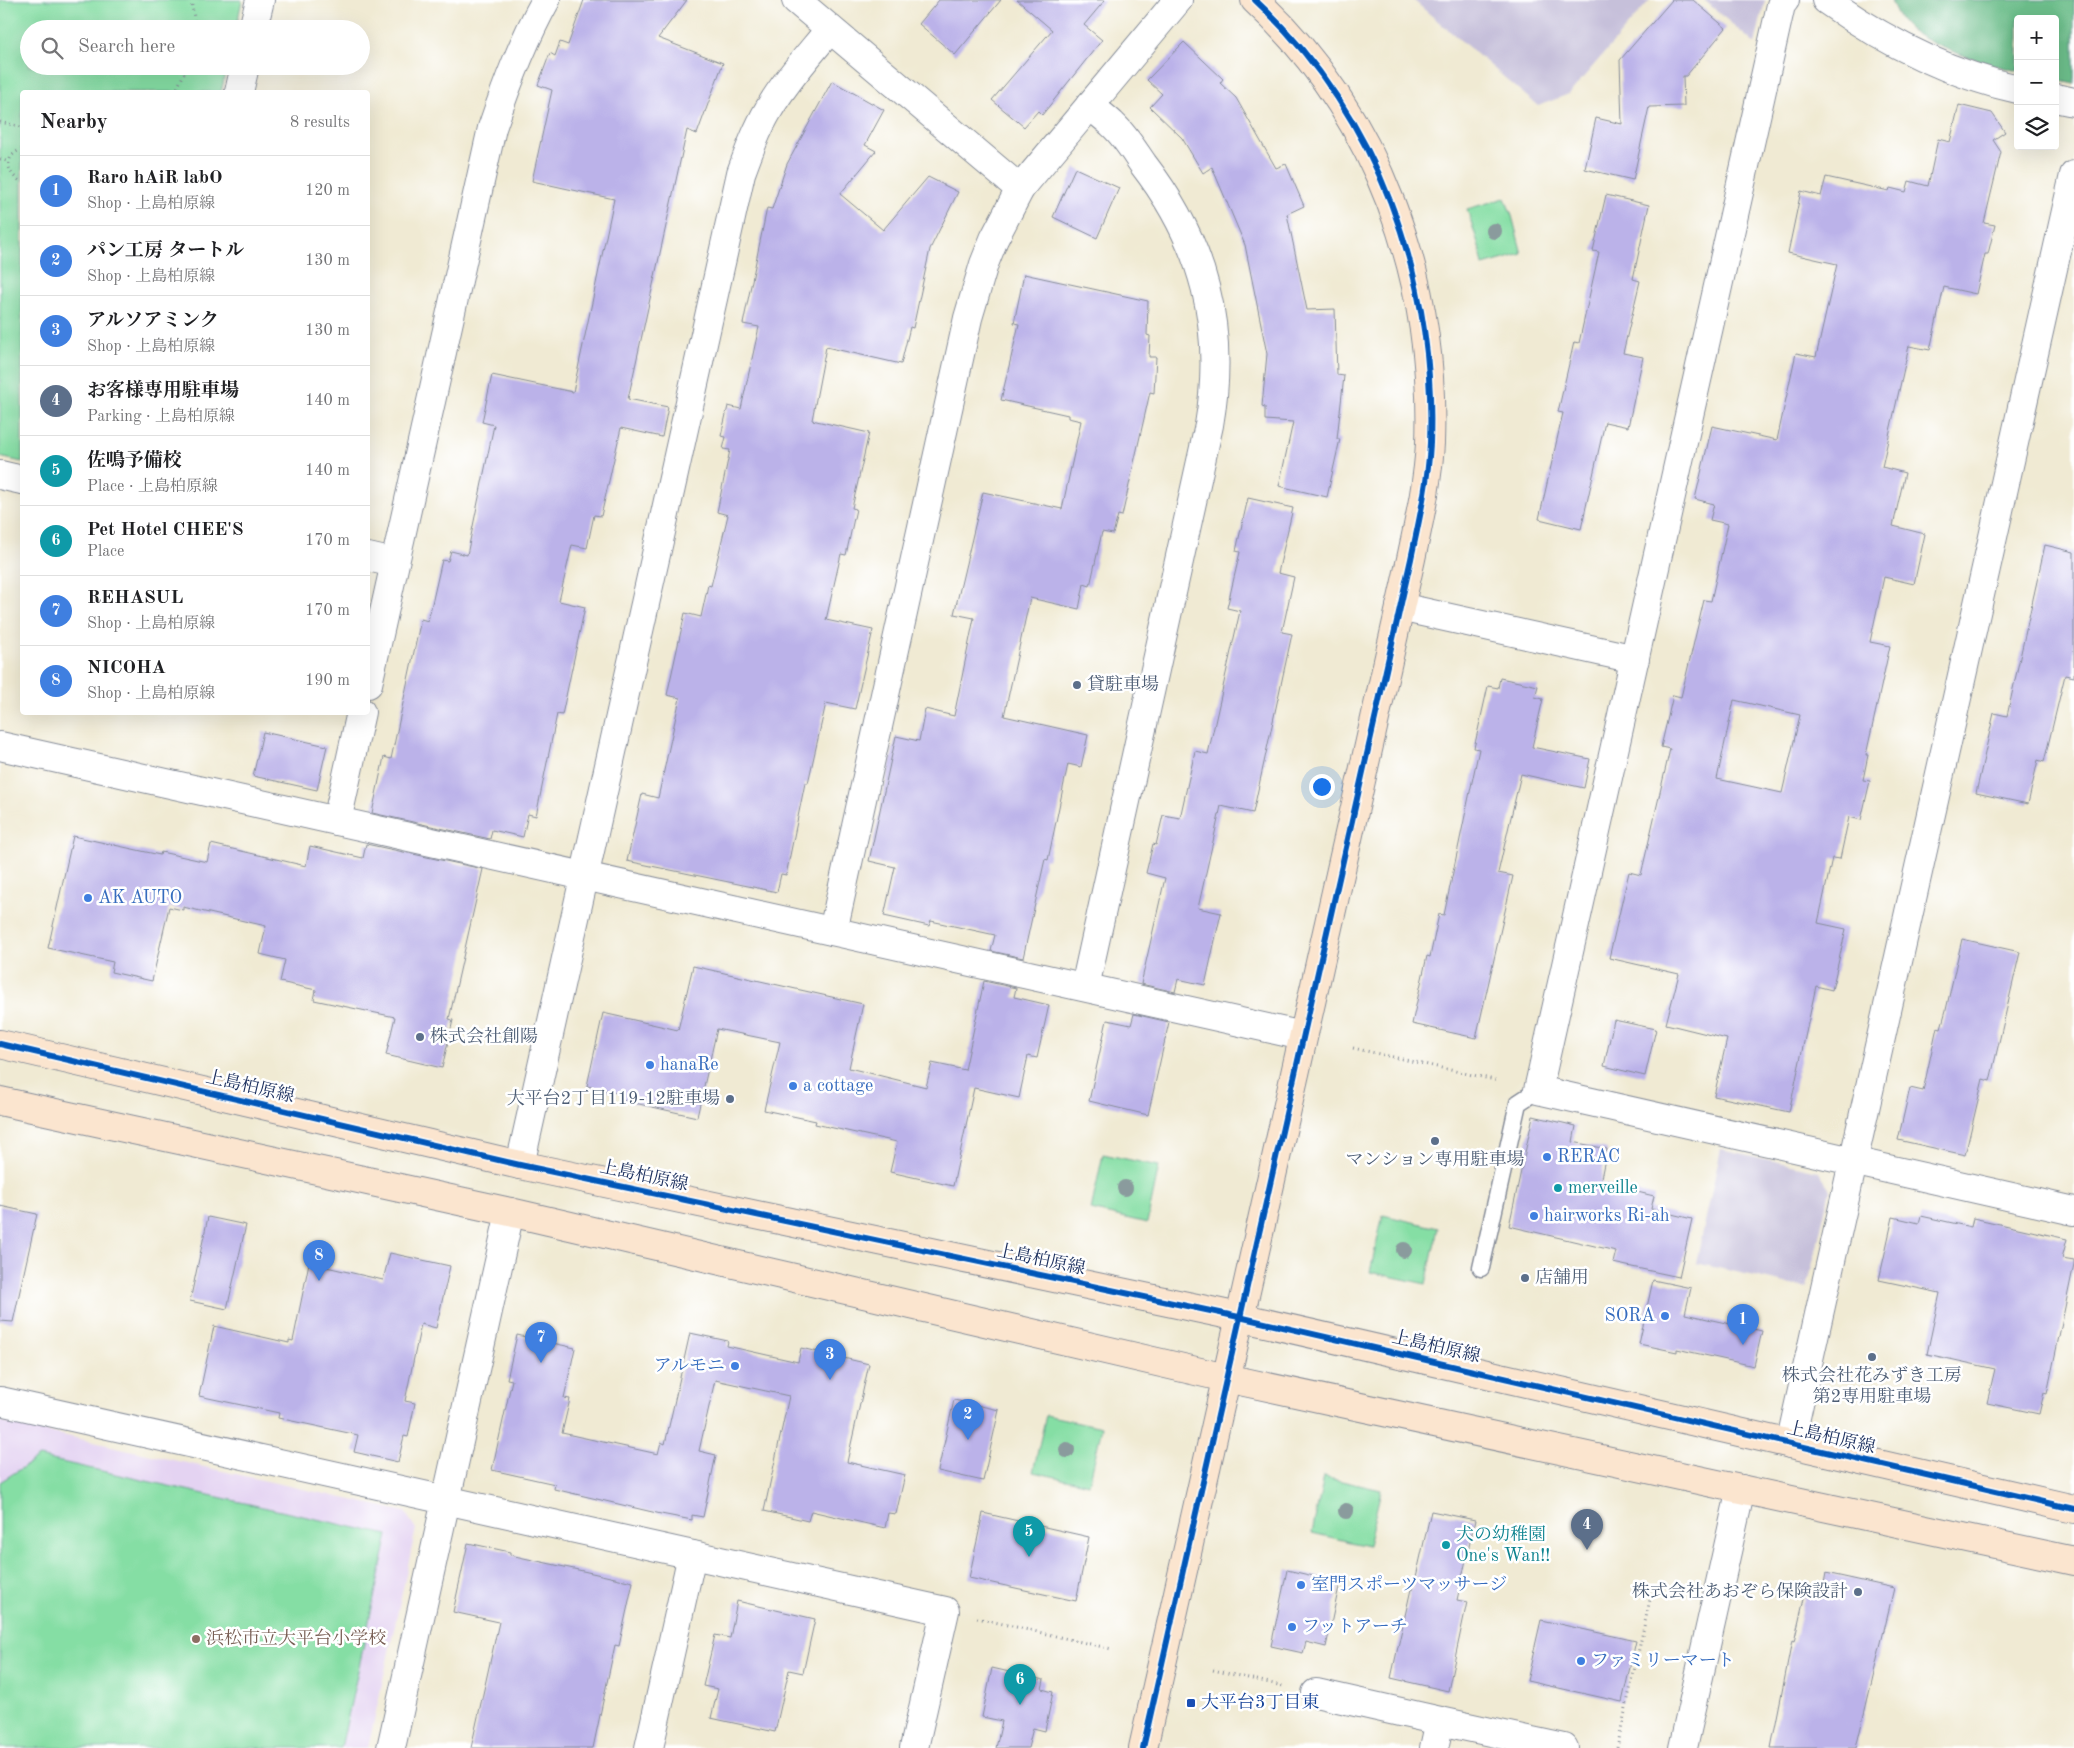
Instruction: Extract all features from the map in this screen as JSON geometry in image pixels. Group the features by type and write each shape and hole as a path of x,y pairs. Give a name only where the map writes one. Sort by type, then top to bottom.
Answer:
{"street":[{"path":"255,20 260,0"},
{"path":"370,675 492,128 510,76 532,25 546,0"},
{"path":"796,0 1020,189"},
{"path":"832,931 975,291 994,238 1020,189 1178,0"},
{"path":"1143,1748 1400,607 1423,502 1430,444 1430,387 1425,329 1414,272 1397,217 1379,172 1348,112 1315,65 1278,21 1256,0"},
{"path":"1785,0 1781,5 1538,1090 2074,1211"},
{"path":"1826,0 1888,40 1925,58 1963,73 2014,88"},
{"path":"520,1165 741,173 753,140 769,109 788,80 830,29"},
{"path":"239,90 243,75"},
{"path":"2059,99 2074,102"},
{"path":"1086,988 1210,425 1216,367 1211,309 1205,281 1184,226 1170,201 1114,125 1090,105"},
{"path":"1790,1444 2074,175"},
{"path":"0,475 20,480"},
{"path":"370,557 394,563"},
{"path":"1400,607 1635,659"},
{"path":"337,821 360,715"},
{"path":"0,746 1303,1036"},
{"name":"上島柏原線","path":"0,1044 520,1165 1239,1317 2074,1509"},
{"path":"0,1101 510,1212 1226,1378 2074,1561"},
{"path":"391,1748 510,1212"},
{"path":"0,1401 945,1611 914,1748"},
{"path":"1683,1748 1741,1489"},
{"path":"649,1748 692,1555"},
{"path":"1316,1693 1564,1748"},
{"path":"1434,1748 1440,1721"}],"lane":[{"path":"1481,1268 1518,1104 1538,1090"}],"path":[{"path":"191,0 194,20"},
{"path":"176,90 184,75"},
{"path":"0,122 20,127"},
{"path":"20,150 13,154 9,162 9,171 14,178 20,181"},
{"path":"0,160 9,162"},
{"path":"1353,1048 1538,1090"},
{"path":"1617,1748 1653,1586"},
{"path":"945,1611 1112,1648"},
{"path":"1214,1670 1316,1693"}],"shaded area":[{"path":"1413,0 1650,0 1569,94 1538,106"},
{"path":"1704,0 1765,0 1755,44"},
{"path":"1721,1149 1818,1171 1830,1189 1807,1288 1696,1263"},
{"name":"浜松市立大平台小学校","path":"0,1421 405,1512 416,1529 368,1748 0,1748"}],"green space":[{"path":"0,0 242,0 238,20 20,20 20,75 225,75 221,90 20,90 20,462 0,457"},
{"path":"1891,0 2074,0 2074,84 2059,81 2059,15 2014,15 2014,70 1974,59 1941,47 1913,32 1904,24"},
{"path":"1505,198 1522,254 1483,265 1467,209"},
{"path":"1103,1154 1159,1166 1147,1223 1091,1210"},
{"path":"1383,1215 1438,1228 1426,1284 1370,1272"},
{"path":"1046,1415 1102,1427 1089,1484 1033,1472"},
{"name":"浜松市立大平台小学校","path":"39,1457 388,1535 341,1748 0,1748 0,1482"},
{"path":"1324,1477 1381,1490 1368,1546 1312,1533"}],"building":[{"path":"584,0 687,0 658,38 723,63 697,134 687,130 628,399 668,407 662,437 621,428 601,516 594,515 587,548 572,545 559,601 585,607 562,715 557,714 536,816 528,814 523,837 492,830 490,839 372,813 384,757 391,759 421,619 428,621 442,560 448,561 451,551 467,555 494,425 482,422 492,375 573,392 614,199 532,181 552,90 538,85 550,53 555,56 560,42 568,45"},
{"path":"939,0 1001,0 955,55 919,24"},
{"path":"1017,0 1105,0 1084,25 1102,40 1042,115 1038,111 1024,127 992,100 1052,30"},
{"path":"1672,0 1693,0 1726,28 1686,76 1683,76 1684,106 1649,107 1633,180 1585,169 1596,118 1622,124 1620,60"},
{"path":"1184,42 1223,79 1220,83 1236,98 1276,168 1286,164 1304,206 1287,214 1307,310 1335,309 1337,375 1344,376 1337,439 1340,439 1327,497 1279,486 1293,422 1265,420 1265,407 1262,406 1267,354 1245,245 1212,167 1203,173 1182,138 1150,107 1162,94 1147,80"},
{"path":"832,81 884,110 865,145 876,151 840,194 883,230 928,177 958,192 930,249 913,328 910,327 901,364 826,347 812,420 869,433 852,508 856,509 846,555 841,554 826,620 873,630 855,709 826,703 808,783 805,783 786,875 781,874 777,892 627,861 642,794 658,798 680,698 667,695 685,613 701,617 708,585 711,586 728,515 717,512 730,450 723,449 726,437 721,436 728,406 741,409 759,327 743,324 767,208 772,209 787,164"},
{"path":"1959,105 1992,113 2005,132 1993,140 2001,152 1984,223 1995,225 1988,254 1985,254 1976,294 1944,287 1930,350 1909,346 1882,467 1905,473 1893,526 1925,534 1914,584 1884,577 1870,642 1890,646 1866,755 1868,755 1863,780 1870,781 1861,820 1849,817 1840,859 1832,858 1818,923 1846,929 1832,990 1816,986 1789,1112 1714,1096 1727,1039 1666,1024 1679,974 1609,958 1629,872 1641,875 1670,749 1661,747 1673,695 1681,697 1704,600 1711,601 1728,524 1710,520 1714,504 1695,499 1712,426 1777,440 1796,353 1816,357 1837,264 1788,253 1801,191 1821,196 1826,177 1889,191 1890,188 1906,192 1909,181 1928,186 1938,139 1950,142","holes":["1734,700 1800,715 1782,793 1717,779"]},
{"path":"1075,168 1119,188 1097,238 1053,217"},
{"path":"1606,195 1649,205 1633,279 1640,281 1623,353 1643,357 1628,427 1605,422 1581,529 1539,519 1563,413 1558,412 1574,342 1579,343 1599,252 1593,251"},
{"path":"1024,274 1148,301 1147,335 1150,336 1149,357 1156,357 1154,393 1150,392 1122,516 1118,515 1113,534 1102,532 1090,586 1084,584 1079,609 1030,598 1004,716 1088,735 1081,767 1068,764 1048,860 1045,859 1023,958 991,951 995,935 931,921 929,926 884,916 895,867 869,861 896,736 919,741 925,709 954,716 974,618 954,614 983,492 1062,509 1081,421 1068,418 1068,415 1001,400 1019,324 1014,323"},
{"path":"1248,498 1293,508 1278,573 1294,577 1282,632 1292,634 1253,813 1221,806 1198,908 1221,913 1205,985 1178,979 1175,992 1141,984 1165,878 1146,873 1153,844 1156,845 1163,815 1180,818 1195,751 1208,754 1240,611 1227,608 1240,552 1236,551"},
{"path":"2045,545 2074,552 2074,677 2065,675 2044,762 2038,760 2028,804 1976,793 1994,713 2007,716"},
{"path":"1500,678 1538,686 1535,697 1543,699 1532,747 1590,759 1584,788 1521,774 1498,873 1513,876 1476,1038 1412,1024 1427,956 1430,957 1439,914 1444,915 1479,749 1474,748 1488,686 1498,688"},
{"path":"263,732 327,746 317,790 253,776"},
{"path":"73,836 160,855 161,852 207,862 211,844 306,866 310,846 363,858 366,844 483,869 449,1019 453,1020 442,1068 386,1055 395,1017 314,1000 316,990 280,982 285,960 260,954 266,926 183,907 183,910 169,907 152,981 111,972 113,962 48,948"},
{"path":"1962,939 2020,952 1990,1081 1983,1079 1965,1155 1898,1140 1910,1088 1923,1091 1937,1027 1941,1028"},
{"path":"693,966 863,1004 849,1068 926,1087 932,1063 965,1070 984,981 1016,988 1014,997 1049,1005 1037,1058 1028,1056 1019,1098 974,1088 953,1186 890,1172 897,1142 815,1124 816,1121 764,1110 780,1042 717,1029 697,1117 621,1100 623,1094 587,1086 603,1013 678,1030"},
{"path":"1134,1014 1169,1022 1148,1115 1089,1101 1107,1020 1131,1025"},
{"path":"1614,1020 1656,1029 1645,1076 1604,1066"},
{"path":"1533,1116 1576,1126 1573,1142 1607,1149 1600,1183 1654,1196 1651,1209 1692,1219 1679,1277 1613,1263 1616,1251 1509,1226"},
{"path":"0,1206 37,1214 13,1322 0,1321"},
{"path":"1921,1216 1971,1227 1973,1218 2067,1239 2062,1258 2074,1260 2074,1264 2047,1394 2044,1393 2039,1414 1987,1403 1995,1369 1927,1354 1940,1293 1879,1280 1893,1217 1919,1223"},
{"path":"208,1217 246,1225 227,1309 190,1301"},
{"path":"390,1253 450,1266 436,1328 421,1324 405,1401 415,1403 408,1437 404,1436 398,1462 354,1452 358,1435 278,1418 279,1413 199,1396 214,1326 289,1343 289,1340 293,1341 309,1263 383,1280"},
{"path":"1653,1280 1691,1288 1685,1314 1762,1331 1754,1366 1677,1349 1677,1352 1639,1344"},
{"path":"690,1333 728,1341 727,1346 798,1362 801,1348 869,1364 847,1462 905,1475 896,1514 888,1513 885,1528 811,1511 808,1521 764,1511 789,1396 715,1380 699,1451 716,1455 703,1517 692,1515 692,1520 661,1514 554,1489 555,1484 492,1470 512,1380 507,1379 517,1335 575,1348 564,1398 570,1399 562,1433 658,1454 661,1442 665,1444"},
{"path":"954,1400 999,1410 983,1481 938,1471"},
{"path":"1431,1511 1475,1520 1457,1600 1467,1602 1448,1691 1391,1678"},
{"path":"983,1513 1089,1537 1076,1601 969,1578"},
{"path":"468,1543 510,1552 510,1555 633,1582 619,1646 615,1645 593,1748 471,1748 499,1622 453,1612"},
{"path":"1287,1570 1340,1582 1326,1647 1306,1642 1303,1653 1271,1646"},
{"path":"1826,1573 1894,1588 1856,1748 1771,1748 1792,1641 1794,1642 1806,1590 1822,1594"},
{"path":"737,1601 815,1619 803,1673 789,1670 775,1732 711,1718 718,1689 703,1686 715,1635 730,1638"},
{"name":"ファミリーマート","path":"1541,1620 1636,1641 1622,1702 1527,1681"},
{"path":"992,1668 1044,1680 1042,1689 1053,1692 1045,1731 1033,1728 1028,1748 996,1748 1002,1721 982,1717"}],"cycle path":[{"path":"1143,1748 1411,559 1425,487 1430,443 1429,381 1422,320 1409,260 1390,202 1366,146 1335,94 1298,45 1255,0"},
{"path":"0,1044 520,1165 1239,1317 2074,1509"}],"place":[{"name":"貸駐車場","path":"1077,685"},
{"name":"AK AUTO","path":"88,898"},
{"name":"株式会社創陽","path":"420,1037"},
{"name":"hanaRe","path":"650,1065"},
{"name":"a cottage","path":"793,1086"},
{"name":"大平台2丁目119-12駐車場","path":"730,1099"},
{"name":"マンション専用駐車場","path":"1435,1141"},
{"name":"RERAC","path":"1547,1157"},
{"name":"merveille","path":"1558,1188"},
{"name":"hairworks Ri-ah","path":"1534,1216"},
{"name":"店舗用","path":"1525,1278"},
{"name":"NICOHA","path":"319,1281"},
{"name":"SORA","path":"1665,1316"},
{"name":"Raro hAiR labO","path":"1743,1345"},
{"name":"株式会社花みずき工房 第2専用駐車場","path":"1872,1357"},
{"name":"REHASUL","path":"541,1363"},
{"name":"アルモニ","path":"735,1366"},
{"name":"アルソアミンク","path":"830,1380"},
{"name":"パン工房 タートル","path":"968,1440"},
{"name":"犬の幼稚園 One's Wan!!","path":"1446,1545"},
{"name":"お客様専用駐車場","path":"1587,1550"},
{"name":"佐鳴予備校","path":"1029,1557"},
{"name":"室門スポーツマッサージ","path":"1301,1585"},
{"name":"株式会社あおぞら保険設計","path":"1858,1592"},
{"name":"フットアーチ","path":"1292,1627"},
{"name":"浜松市立大平台小学校","path":"196,1639"},
{"name":"ファミリーマート","path":"1581,1661"},
{"name":"大平台3丁目東","path":"1191,1703"},
{"name":"Pet Hotel CHEE'S","path":"1020,1705"}]}
